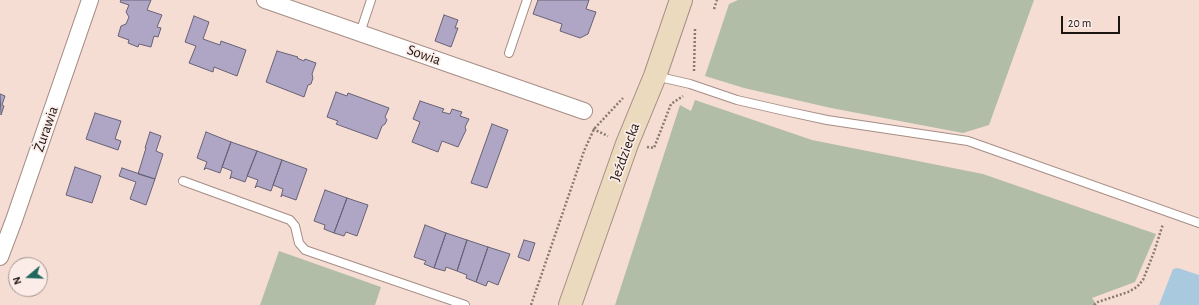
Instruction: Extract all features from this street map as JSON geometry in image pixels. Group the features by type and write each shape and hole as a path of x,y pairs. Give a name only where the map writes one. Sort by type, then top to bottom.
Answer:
{"street":[{"name":"Żurawia","path":"0,257 17,213 90,0"},
{"name":"Sowia","path":"265,0 584,111"},
{"name":"Jeździecka","path":"570,305 627,144 655,76 681,0"}],"lane":[{"path":"360,33 371,0"},
{"path":"509,53 527,0"},
{"path":"655,76 690,84 737,100 785,112 827,120 968,141 1199,223"},
{"path":"183,181 290,220 295,226 299,243 305,250 465,305"}],"path":[{"path":"714,9 717,0"},
{"path":"584,111 594,129 627,144 654,148 671,104 683,97 690,84 695,69"},
{"path":"531,305 584,151 594,129"},
{"path":"1094,305 1098,302 1128,292 1137,287 1143,280 1167,212"}],"green space":[{"path":"738,0 1034,0 989,125 963,133 831,108 744,88 705,76 729,4"},
{"path":"695,100 812,140 983,174 1156,234 1135,282 1092,298 1097,305 615,305 680,105 691,111"},
{"path":"279,251 381,287 375,305 260,305"}],"water":[{"path":"1178,268 1199,275 1199,305 1159,305 1173,269"}],"building":[{"path":"121,0 151,0 147,10 162,15 157,27 161,28 158,37 154,36 151,47 139,44 138,47 128,43 129,40 118,36 121,26 126,24 129,17 126,12 129,5 120,2"},
{"path":"538,0 589,0 586,9 596,12 588,34 580,38 560,31 562,24 533,14"},
{"path":"444,15 458,20 455,28 458,28 451,47 435,41"},
{"path":"194,16 209,22 203,39 220,45 221,41 246,50 237,76 214,67 213,72 189,63 196,46 185,42"},
{"path":"277,51 298,57 297,58 304,61 305,59 316,63 312,74 313,78 311,84 308,85 304,97 266,82"},
{"path":"336,92 347,96 348,93 389,108 385,117 387,120 382,126 377,139 336,124 338,121 327,117"},
{"path":"0,94 5,96 1,115"},
{"path":"420,101 444,109 442,112 450,114 452,109 462,112 460,116 469,119 465,127 466,130 458,147 442,141 438,152 412,142 420,122 413,119"},
{"path":"95,113 121,121 115,139 121,141 118,150 86,139"},
{"path":"492,124 508,130 487,188 471,183"},
{"path":"150,132 161,136 156,151 163,154 155,179 138,174"},
{"path":"206,132 231,142 220,173 206,168 204,170 207,162 197,158"},
{"path":"231,142 257,151 245,182 231,177 230,179 232,171 222,167"},
{"path":"257,151 282,160 271,191 257,186 255,188 258,180 247,176"},
{"path":"282,160 307,169 296,200 282,195 281,197 283,189 273,185"},
{"path":"75,167 101,176 92,203 66,195"},
{"path":"122,168 155,179 146,205 130,199 136,182 119,176"},
{"path":"325,190 347,198 334,233 324,229 325,225 314,221"},
{"path":"347,198 368,205 357,236 346,232 344,236 334,233"},
{"path":"425,225 446,233 434,268 424,264 426,261 414,257"},
{"path":"446,233 467,240 457,271 446,267 445,271 434,268"},
{"path":"467,240 488,247 476,282 466,278 467,275 457,271"},
{"path":"524,240 535,243 529,261 518,257"},
{"path":"488,247 510,254 498,285 488,281 486,286 476,282"}]}
